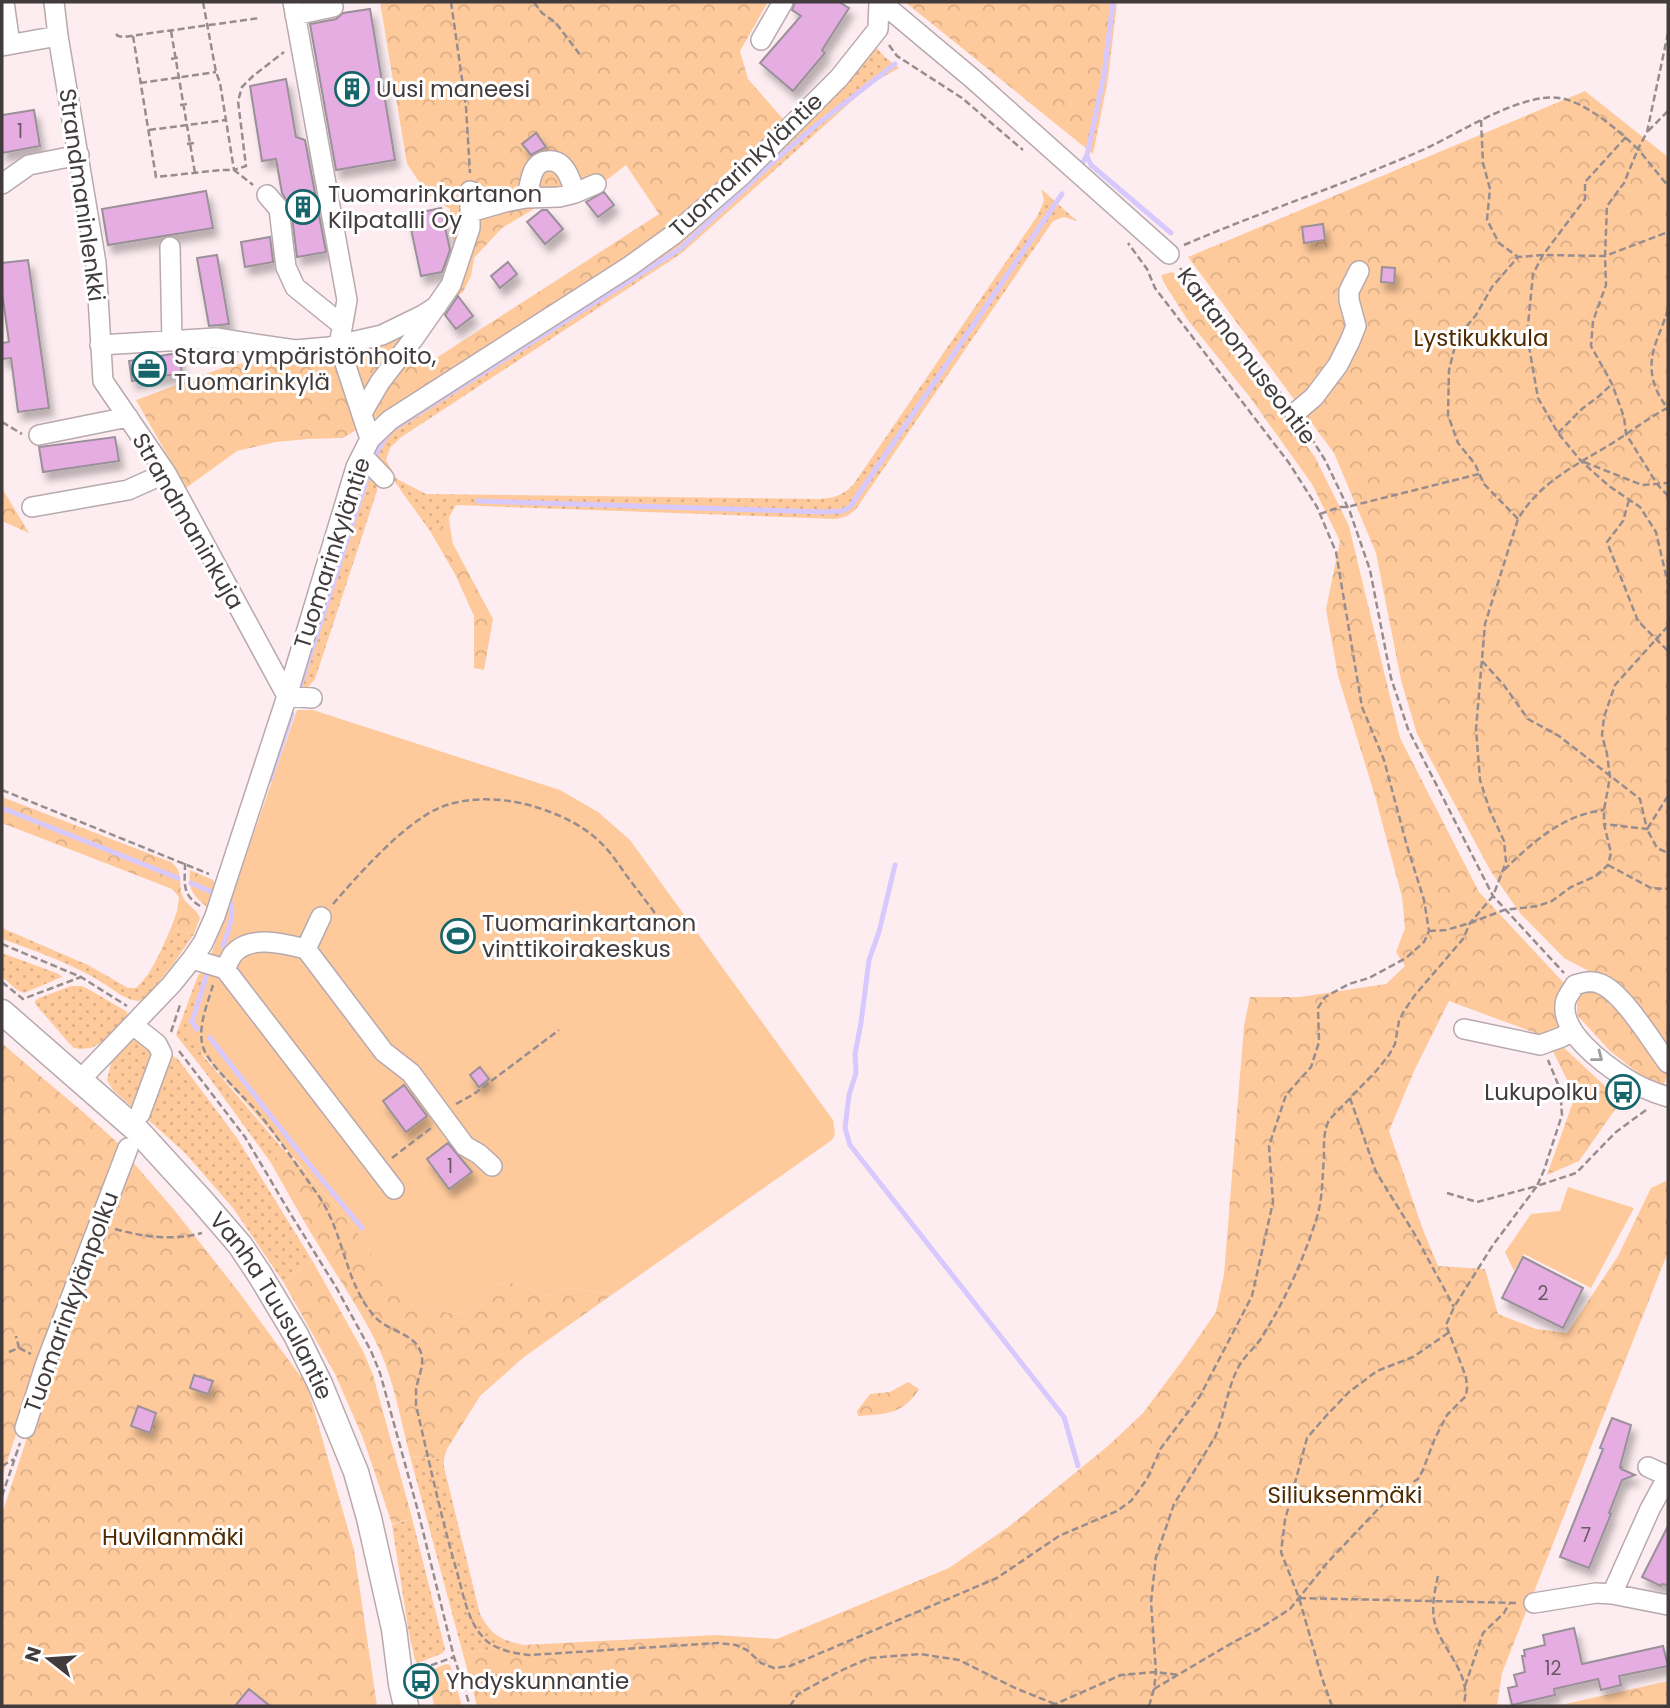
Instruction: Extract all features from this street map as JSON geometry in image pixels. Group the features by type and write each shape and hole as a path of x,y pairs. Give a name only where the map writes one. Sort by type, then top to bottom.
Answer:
{"main road":[{"name":"Vanha Tuusulantie","path":"2,1012 137,1130 202,1200 261,1275 296,1335 320,1384 356,1472 369,1518 407,1692"}],"street":[{"path":"4,2 6,45 58,36"},
{"name":"Strandmaninlenkki","path":"54,2 96,262 100,345"},
{"path":"761,40 783,2"},
{"path":"878,29 880,2"},
{"name":"Kartanomuseontie","path":"880,2 973,79 1169,254"},
{"path":"332,8 294,8 347,300 339,345 362,413 366,447 384,478"},
{"name":"Tuomarinkyläntie","path":"80,1080 170,985 203,943 215,916 287,696 356,467 366,447 390,420 630,266 673,235 742,175 830,88 878,29"},
{"path":"2,184 29,165 79,155"},
{"path":"526,198 535,169 548,161 557,162 564,168 575,193"},
{"path":"470,212 526,198 559,197 596,184"},
{"path":"362,413 380,382 451,285 470,228 470,191"},
{"path":"267,195 279,209 286,267 295,287 342,325"},
{"path":"170,247 172,341"},
{"path":"1295,413 1314,397 1338,365 1350,341 1356,326 1349,291 1359,271"},
{"path":"100,345 216,338 295,350 329,347 382,335 437,306"},
{"name":"Strandmaninkuja","path":"100,345 103,381 166,472 287,696"},
{"path":"39,435 128,417"},
{"path":"32,507 128,490 166,472"},
{"path":"287,696 312,698"},
{"path":"306,948 321,917"},
{"path":"222,968 238,949 248,945 272,943 306,948 384,1052 411,1073 466,1146 492,1166"},
{"path":"192,959 222,968 394,1189"},
{"path":"1665,1096 1629,1081 1581,1044 1571,1030 1566,1014 1566,1000 1575,985 1587,981 1600,983 1618,994 1668,1063"},
{"path":"132,1025 157,1044 162,1055 140,1114"},
{"path":"1464,1029 1539,1045 1562,1037 1571,1030"},
{"name":"Tuomarinkylänpolku","path":"24,1428 128,1148"},
{"path":"1612,1594 1650,1509 1668,1476 1648,1467"},
{"path":"1534,1604 1596,1593 1668,1605"}],"path":[{"path":"203,2 234,170 267,195"},
{"path":"451,2 466,107 470,191"},
{"path":"534,2 542,13 556,23 581,56"},
{"path":"223,18 224,23"},
{"path":"116,34 120,37 260,18"},
{"path":"191,22 192,28"},
{"path":"163,27 164,32"},
{"path":"878,29 897,56 962,98 1023,149"},
{"path":"171,30 195,173"},
{"path":"1668,33 1647,132 1624,183 1607,206 1606,285 1593,321 1591,346 1612,384 1626,434 1657,484 1668,496"},
{"path":"135,34 135,63 156,177 234,170 246,166 238,102 242,87 300,38"},
{"path":"140,83 216,72"},
{"path":"1169,254 1224,227 1397,161 1481,120 1533,100 1558,98 1580,103 1626,137 1668,186"},
{"path":"1647,132 1668,111"},
{"path":"149,131 226,120"},
{"path":"1481,120 1483,163 1490,189 1487,220 1499,243 1518,257 1605,256 1668,232"},
{"path":"1626,137 1585,182 1585,199 1543,255 1533,274 1527,335 1538,398 1558,433 1581,461 1609,486 1640,507 1656,533 1668,584"},
{"path":"222,968 202,1028 203,1047 209,1059 260,1115 321,1201 334,1223 351,1277 377,1319 416,1343 422,1354 416,1405 442,1523 472,1623 483,1639 511,1652 530,1655 718,1643 747,1650 761,1663 774,1668 790,1666 996,1578 1059,1536 1117,1511 1131,1501 1147,1479 1161,1448 1200,1396 1252,1296 1273,1202 1269,1146 1286,1095 1311,1067 1319,1042 1318,1008 1325,997 1406,958 1424,942 1429,931 1424,900 1384,760 1362,707 1336,552 1320,514 1289,463 1154,288 1147,269 1123,235"},
{"name":"Kartanomuseontie","path":"1169,254 1251,354 1295,413 1325,460 1347,507 1370,570 1391,678 1408,729 1493,896 1575,985"},
{"path":"1518,257 1492,287 1457,338 1449,370 1448,415 1458,443 1475,464 1484,484 1518,519"},
{"path":"1149,1706 1156,1672 1151,1602 1156,1558 1163,1533 1174,1504 1215,1437 1228,1392 1240,1364 1260,1340 1281,1305 1303,1256 1317,1218 1322,1193 1323,1138 1326,1128 1329,1121 1389,1055 1395,1044 1399,1021 1404,1011 1464,939 1470,923 1493,896 1506,862 1504,841 1480,780 1476,729 1485,624 1518,519 1526,506 1548,483 1647,419 1668,410 1658,395 1651,370 1651,355 1668,309"},
{"path":"1558,433 1612,384"},
{"path":"2,422 20,434 39,435"},
{"path":"1581,461 1642,485 1668,483"},
{"path":"1320,514 1479,474"},
{"path":"1629,500 1623,521 1607,542 1638,621 1668,651"},
{"path":"1429,931 1446,930 1504,910 1538,906 1552,901 1571,887 1596,876 1608,865 1611,853 1604,824 1604,810 1610,777 1602,735 1608,701 1615,685 1668,626"},
{"path":"1482,661 1503,684 1528,719 1559,736 1640,799 1647,829 1657,848 1668,853"},
{"path":"2,790 225,881"},
{"path":"1647,829 1668,796"},
{"path":"321,917 399,835 418,821 439,808 458,802 481,800 524,803 544,809 569,819 591,834 604,846 668,930"},
{"path":"1502,873 1531,845 1561,823 1604,810"},
{"path":"1604,824 1647,829"},
{"path":"185,863 186,894 193,902 215,916"},
{"path":"1608,865 1651,888 1668,889"},
{"path":"2,982 23,999 81,977"},
{"path":"378,1168 444,1118 451,1108 474,1094 559,1030"},
{"path":"1154,1689 1290,1609 1327,1563 1379,1508 1418,1479 1447,1415 1466,1396 1466,1377 1446,1325 1454,1307 1493,1245 1536,1186 1562,1115 1560,1089 1539,1045"},
{"path":"1447,1193 1477,1202 1576,1173 1616,1132 1665,1096"},
{"path":"1350,1098 1376,1172 1414,1233 1454,1307"},
{"path":"245,1137 336,1287 380,1373 454,1657 470,1706"},
{"path":"99,1224 150,1237 178,1237 202,1233"},
{"path":"1332,1706 1299,1598 1281,1552 1285,1520 1307,1438 1349,1392 1377,1371 1413,1357 1449,1332"},
{"path":"9,1352 19,1348 16,1336"},
{"name":"Tuomarinkylänpolku","path":"2,1496 24,1428"},
{"path":"2,1466 14,1459"},
{"path":"1438,1576 1432,1601 1436,1628 1465,1686"},
{"path":"1299,1598 1534,1604"},
{"path":"1465,1705 1465,1686 1483,1633 1504,1613 1509,1603"},
{"path":"790,1706 798,1694 869,1658 920,1654 959,1660 1053,1705 1121,1675 1156,1672 1179,1675"},
{"path":"407,1692 454,1657"}],"green space":[{"path":"380,2 768,2 740,51 748,79 784,120 703,199 632,253 343,438 276,442 237,451 186,488 136,400 233,364 332,362 370,330 423,311 455,268 450,209 428,195 407,164","holes":["626,165 659,214 427,364 416,348 439,310 463,292 471,276 474,258 502,228 544,203 564,207 576,204"]},
{"path":"905,2 1117,2 1108,79 1093,154"},
{"path":"874,45 899,68 871,84 682,253 400,438 390,448 386,460 397,479 426,494 818,499 837,496 853,485 1038,215 1044,200 1041,189 1077,221 1064,217 1053,221 856,509 847,516 836,519 456,505 449,517 450,527 441,526 430,531 374,453 375,447 385,434 655,258"},
{"name":"Lystikukkula","path":"1585,91 1668,157 1668,1044 1621,988 1564,958 1520,913 1490,870 1417,734 1401,680 1376,553 1334,453 1188,257"},
{"name":"Siliuksenmäki","path":"1173,272 1315,457 1349,526 1400,738 1479,892 1564,983 1556,1012 1561,1045 1621,1101 1579,1161 1547,1175 1575,1096 1546,1037 1449,1001 1415,1069 1389,1131 1438,1266 1485,1269 1498,1314 1536,1329 1567,1333 1618,1256 1651,1188 1668,1180 1668,1252 1502,1673 1497,1706 477,1706 463,1654 524,1645 716,1635 777,1639 949,1568 1011,1525 1108,1446 1143,1413 1216,1312 1224,1274 1244,1026 1250,997 1300,997 1386,984 1405,966 1396,952 1405,928 1402,897 1375,796 1338,676 1326,609 1340,541 1312,484 1249,396 1187,319 1164,283 1161,275"},
{"path":"367,471 377,483 377,491 315,679 301,690 299,684 364,473"},
{"path":"2,488 29,533 2,521"},
{"path":"441,526 450,527 453,544 493,619 484,670 474,668 474,616 455,574 430,531"},
{"name":"Tuomarinkartanon vinttikoirakeskus","path":"297,710 313,710 560,790 598,812 630,840 833,1120 835,1134 832,1140 613,1294 571,1288 548,1296 507,1281 497,1285 461,1315 403,1304 355,1228 184,1032"},
{"path":"2,797 171,862 179,873 182,895 200,918 194,934 171,928 179,897 172,889 2,823"},
{"path":"190,870 215,883 207,907 192,891"},
{"path":"2,928 88,965 128,988 136,988 147,975 171,928 194,934 149,994 140,1001 135,1001 69,965 2,939"},
{"path":"2,953 62,977 24,993 2,977"},
{"path":"206,973 199,1048 283,1149 271,1163 176,1035 197,978"},
{"path":"71,986 88,989 126,1011 128,1015 101,1043 91,1048 74,1048 35,1004 39,998"},
{"path":"1590,987 1622,1016 1643,1040 1667,1075 1664,1084 1652,1084 1610,1051 1577,1015 1580,993"},
{"path":"132,1039 147,1044 152,1054 132,1107 113,1090 107,1080 112,1059"},
{"path":"2,1043 121,1146 45,1345 2,1477"},
{"path":"171,1055 178,1059 237,1138 312,1260 284,1283 233,1208 185,1153 145,1117"},
{"path":"283,1149 355,1228 404,1304 461,1315 497,1285 507,1281 548,1296 571,1288 613,1294 524,1357 480,1396 447,1449 444,1459 410,1456 379,1348 271,1163"},
{"name":"Huvilanmäki","path":"132,1161 238,1291 307,1385 354,1550 377,1706 2,1706 2,1514 28,1435"},
{"path":"1568,1187 1634,1208 1591,1288 1524,1254 1514,1271 1505,1252 1531,1214 1560,1211"},
{"path":"312,1260 364,1353 373,1375 412,1518 392,1524 363,1438 336,1376 284,1283"},
{"path":"908,1382 919,1389 900,1408 886,1413 858,1416 857,1411 870,1394 890,1392"},
{"path":"410,1456 444,1459 480,1614 498,1636 524,1645 463,1654"},
{"path":"412,1518 445,1649 443,1653 418,1663 409,1634 392,1525"},
{"path":"450,1665 462,1706 434,1706 431,1676 435,1669"},
{"path":"1668,1681 1668,1706 1556,1706"}],"building":[{"path":"795,2 839,2 849,8 822,50 825,53 793,91 760,63 801,16 792,10"},
{"name":"Uusi maneesi","path":"370,9 395,160 336,170 310,24 336,19 343,13"},
{"name":"Tuomarinkartanon Kilpatalli Oy","path":"286,79 296,137 305,140 326,252 297,257 291,208 282,193 276,159 262,161 250,86"},
{"path":"34,110 40,146 2,153 2,115"},
{"path":"536,133 546,147 531,155 522,144"},
{"path":"206,191 213,228 108,245 102,209"},
{"path":"604,192 614,205 598,217 586,202"},
{"path":"441,208 450,250 442,272 421,276 408,215"},
{"path":"542,210 547,210 563,229 545,244 527,222"},
{"path":"1323,224 1325,240 1304,243 1302,227"},
{"path":"270,237 273,262 245,267 241,242"},
{"path":"217,255 229,324 209,326 197,258"},
{"path":"28,260 49,408 18,412 11,358 2,359 2,343 9,342 2,292 2,263"},
{"path":"508,262 517,274 500,288 491,276"},
{"path":"1382,267 1395,268 1394,283 1381,282"},
{"path":"458,296 473,316 456,329 445,315"},
{"path":"178,353 182,373 132,381 129,361"},
{"path":"115,437 119,461 43,472 39,447"},
{"path":"480,1067 489,1079 479,1087 470,1075"},
{"path":"404,1085 427,1116 406,1132 383,1101"},
{"path":"448,1143 472,1172 449,1189 427,1159"},
{"path":"1523,1257 1583,1288 1563,1328 1502,1298"},
{"path":"194,1375 213,1381 208,1394 190,1388"},
{"path":"138,1406 156,1413 150,1433 131,1426"},
{"path":"1612,1418 1631,1425 1620,1467 1635,1475 1622,1480 1589,1568 1560,1557 1603,1449 1600,1448"},
{"path":"1668,1526 1668,1585 1661,1586 1642,1577"},
{"path":"1574,1628 1582,1664 1663,1646 1668,1666 1619,1676 1621,1685 1601,1690 1598,1679 1554,1689 1555,1695 1512,1705 1508,1688 1517,1686 1514,1675 1525,1672 1522,1656 1525,1656 1524,1650 1545,1645 1543,1635"},
{"path":"249,1689 270,1706 235,1706"}],"waterway":[{"path":"1080,167 1087,155 1104,75 1113,2"},
{"path":"375,456 392,430 680,249 774,161 895,64"},
{"path":"1087,156 1091,165 1171,233"},
{"path":"478,501 823,512 842,511 850,507 1062,194"},
{"path":"300,687 369,472"},
{"path":"270,780 292,714"},
{"path":"2,808 178,878"},
{"path":"895,865 879,932 869,960 855,1054 856,1073 849,1095 845,1128 850,1145 1064,1417 1078,1466"},
{"path":"191,883 212,892"},
{"path":"223,946 232,915 228,897"},
{"path":"197,1029 192,1022 206,977"},
{"path":"210,1038 362,1228"}],"place":[{"name":"Uusi maneesi","path":"352,89"},
{"name":"Tuomarinkartanon Kilpatalli Oy","path":"303,207"},
{"name":"Stara ympäristönhoito, Tuomarinkylä","path":"149,369"},
{"name":"Tuomarinkartanon vinttikoirakeskus","path":"458,936"},
{"name":"Lukupolku","path":"1623,1092"},
{"name":"Yhdyskunnantie","path":"421,1681"}]}
